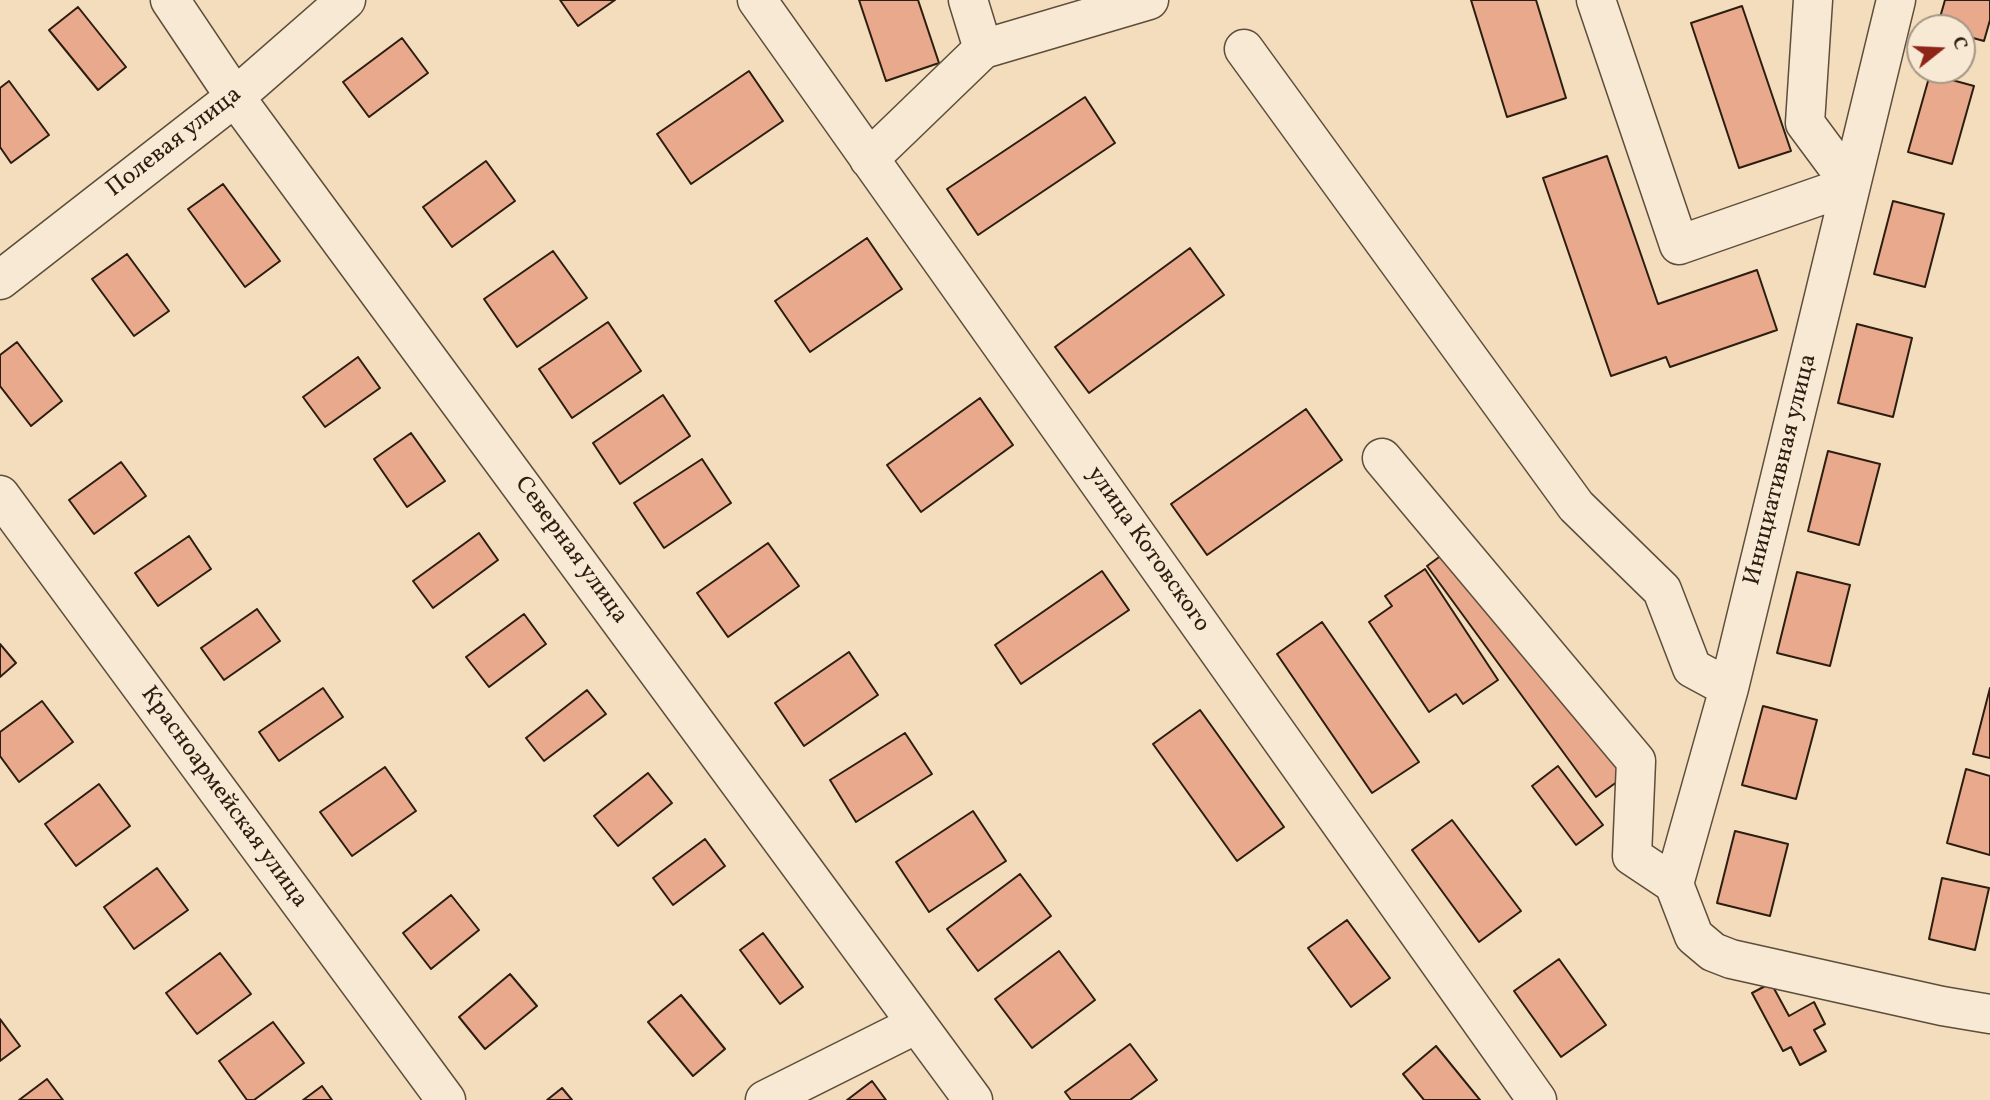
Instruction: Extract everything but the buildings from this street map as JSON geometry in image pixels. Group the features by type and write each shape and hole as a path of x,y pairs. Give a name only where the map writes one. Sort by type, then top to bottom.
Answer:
{"street":[{"name":"Северная улица","path":"170,0 235,97 973,1100"},
{"name":"Полевая улица","path":"0,280 235,97 346,0"},
{"name":"улица Котовского","path":"757,0 1537,1100"},
{"path":"968,0 983,49"},
{"path":"869,159 983,49 1149,0"},
{"path":"1597,0 1679,245 1851,185 1805,123 1813,0"},
{"name":"Инициативная улица","path":"1674,884 1729,688 1896,0"},
{"path":"1244,49 1576,506 1662,590 1692,668 1729,688"},
{"path":"1382,458 1636,761 1632,856 1674,884 1694,936 1713,952 1731,959 1942,1006 1990,1014"},
{"name":"Красноармейская улица","path":"0,495 446,1100"},
{"path":"765,1100 917,1024"}]}
